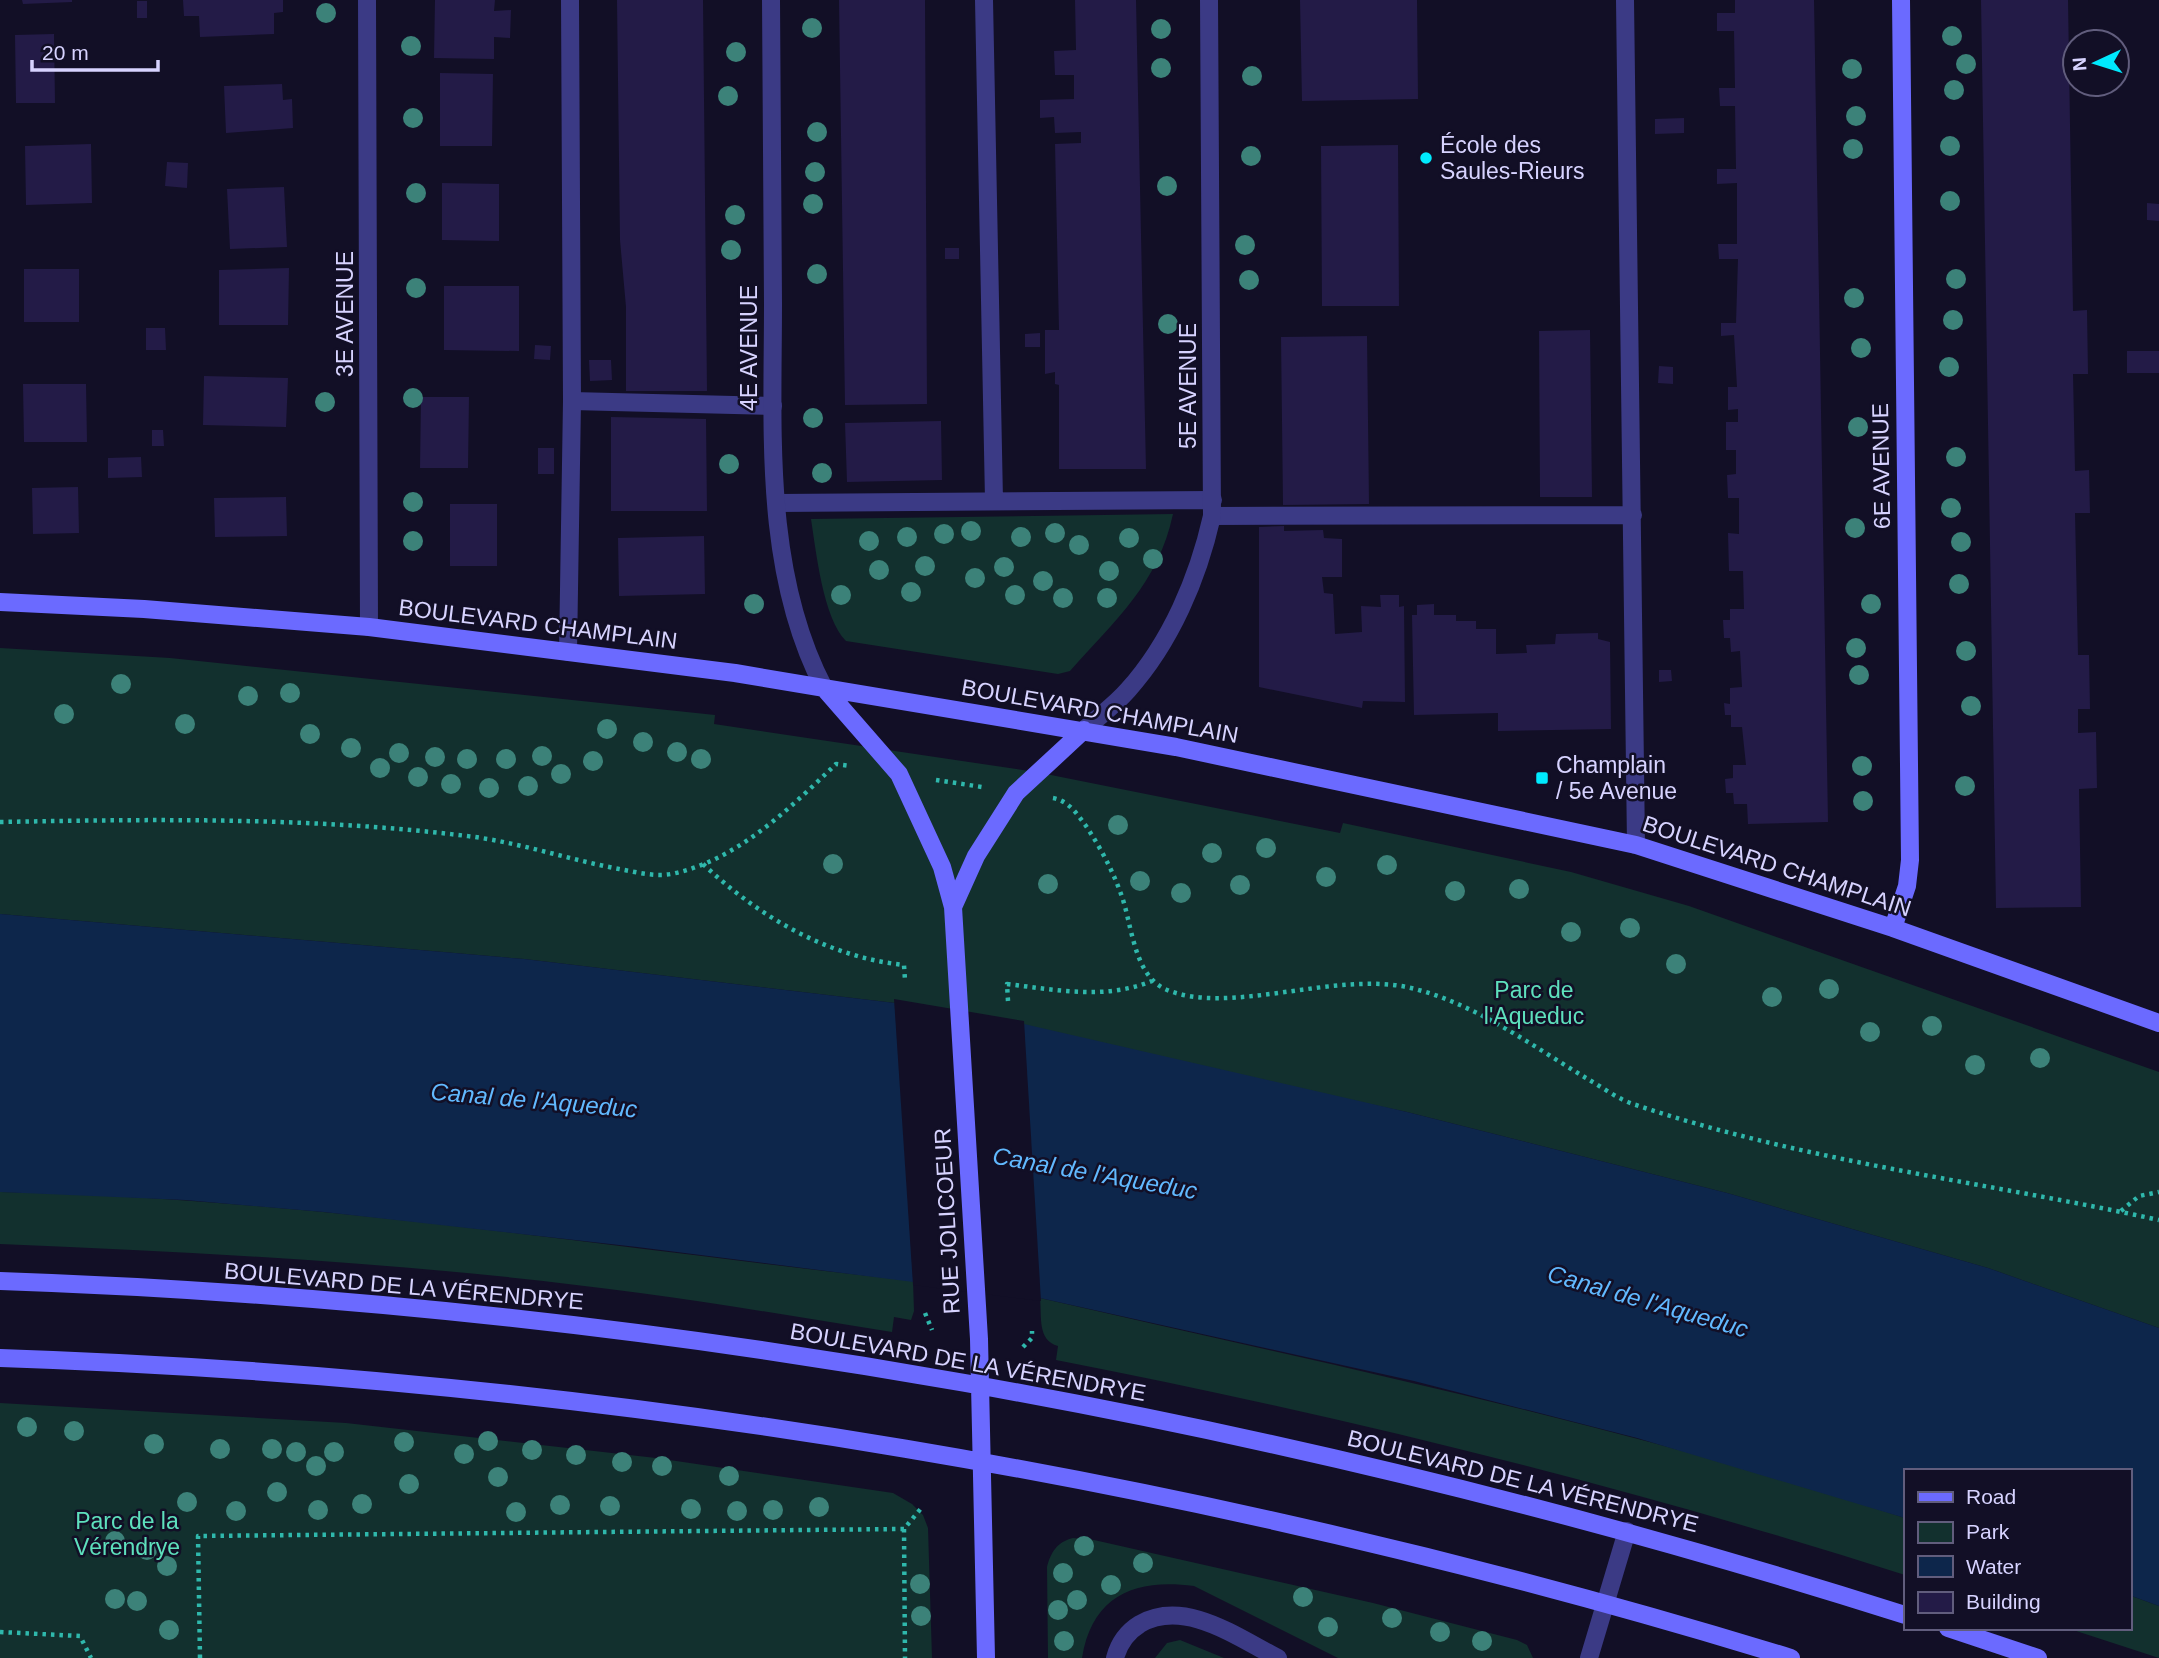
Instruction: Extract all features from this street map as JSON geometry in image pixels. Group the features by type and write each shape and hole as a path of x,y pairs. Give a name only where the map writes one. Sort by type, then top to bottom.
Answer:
{"main road":[{"name":"6E AVENUE","path":"1893,928 1907,886 1910,860 1900,0"},
{"name":"BOULEVARD CHAMPLAIN","path":"0,603 144,608 369,627 824,688 1176,747 1636,845 1893,928 2159,1023"},
{"name":"RUE JOLICOEUR","path":"824,688 899,774 942,867 953,907 980,1385 986,1658"},
{"name":"RUE JOLICOEUR","path":"953,907 976,856 1016,793 1084,730"},
{"name":"BOULEVARD DE LA VÉRENDRYE","path":"0,1282 153,1289 481,1315 676,1337 980,1385 1310,1452 1627,1531 1904,1615"},
{"path":"0,1358 213,1367 429,1384 692,1416 982,1463 1190,1504 1502,1575 1791,1658"},
{"path":"1954,1630 2038,1658"}],"street":[{"name":"3E AVENUE","path":"367,0 369,627"},
{"path":"568,652 572,401 570,0"},
{"name":"4E AVENUE","path":"771,0 776,503 794,617 806,654 824,688"},
{"path":"984,0 995,500"},
{"name":"5E AVENUE","path":"1084,730 1128,690 1161,643 1188,594 1203,557 1212,508 1209,0"},
{"path":"1625,0 1636,845"},
{"path":"572,401 773,405"},
{"path":"776,503 995,500 1212,508 1633,515"},
{"path":"1589,1658 1627,1531"},
{"path":"1115,1658 1124,1637 1135,1627 1149,1619 1177,1615 1205,1622 1278,1658"}],"path":[{"path":"0,822 165,820 295,824 473,837 656,875 703,864 759,832 836,764 1062,800 1075,810 1104,854 1121,894 1143,970 1166,990 1205,997 1338,984 1382,983 1411,988 1439,996 1471,1011 1632,1104 1768,1144 2159,1220"},
{"path":"703,864 763,913 822,944 881,962 904,965 905,980"},
{"path":"1008,1001 1007,984 1095,994 1134,988 1153,981"},
{"path":"2120,1211 2139,1196 2159,1192"},
{"name":"RUE JOLICOEUR","path":"925,1313 932,1330"},
{"path":"1023,1347 1032,1338 1032,1331"},
{"path":"905,1658 904,1530 923,1506"},
{"path":"200,1658 198,1536 904,1530"},
{"path":"0,1632 80,1636 91,1658"}],"green space":[{"path":"1173,514 1166,539 1146,581 1119,617 1070,671 1058,674 846,641 838,630 826,601 811,519"},
{"name":"Parc de l'Aqueduc","path":"0,648 170,658 715,715 714,724 1036,772 1340,833 1343,823 1571,872 1689,906 2159,1072 2159,1328 1988,1268 1727,1193 1407,1112 895,1003 524,959 0,914"},
{"path":"0,1192 115,1196 343,1214 913,1281 914,1311 911,1320 894,1317 892,1332 672,1297 481,1274 241,1256 0,1244"},
{"path":"1040,1298 1475,1398 1691,1453 1798,1484 1904,1518 1904,1575 1695,1512 1484,1455 1271,1405 1056,1360 1058,1346 1047,1339 1041,1320"},
{"name":"Parc de la Vérendrye","path":"0,1403 346,1423 656,1458 893,1493 912,1504 923,1515 928,1528 932,1658 0,1658"},
{"path":"1073,1538 1094,1540 1373,1603 1517,1640 1527,1645 1533,1658 1338,1658 1194,1586 1173,1584 1153,1585 1120,1595 1107,1605 1096,1619 1087,1636 1082,1658 1048,1658 1047,1567 1056,1548"},
{"path":"2131,1596 2159,1606 2159,1658 2073,1630 2131,1630"},
{"path":"1180,1640 1224,1658 1155,1658 1167,1643"}],"water":[{"name":"Canal de l'Aqueduc","path":"0,914 524,959 895,1003 1024,1024 1407,1112 1727,1193 1988,1268 2159,1328 2159,1606 2131,1596 2131,1469 1904,1469 1904,1518 1637,1438 1414,1381 1040,1298 637,1247 324,1212 185,1200 0,1192"}],"pier":[{"path":"894,999 1024,1021 1041,1301 913,1285"}],"building":[{"path":"22,0 72,0 72,2 23,4"},
{"path":"183,0 283,0 283,12 274,13 274,34 200,37 199,16 184,16"},
{"path":"435,0 495,0 494,11 511,10 510,38 494,37 494,59 434,58"},
{"path":"617,0 703,0 707,391 626,391 626,307 620,240"},
{"path":"839,0 925,0 927,404 845,405"},
{"path":"1075,0 1136,0 1146,469 1059,469 1059,385 1055,384 1055,372 1045,374 1045,330 1059,330 1055,144 1081,143 1081,132 1055,133 1054,117 1040,118 1040,100 1074,99 1074,75 1055,75 1054,51 1076,50"},
{"path":"1300,0 1417,0 1418,99 1302,101"},
{"path":"1735,0 1814,0 1828,822 1748,824 1747,804 1734,804 1733,793 1726,793 1725,779 1733,778 1733,765 1746,765 1742,727 1731,727 1731,715 1725,715 1724,703 1730,704 1730,688 1742,687 1740,651 1731,652 1730,638 1724,638 1723,620 1730,620 1730,609 1744,609 1743,571 1729,571 1728,533 1739,534 1739,498 1728,498 1727,475 1736,474 1736,450 1726,450 1726,422 1738,422 1738,409 1728,410 1728,387 1737,387 1734,335 1721,336 1721,323 1736,323 1738,259 1719,259 1718,244 1737,244 1737,183 1717,184 1717,169 1736,169 1735,106 1720,106 1719,88 1735,88 1734,31 1717,31 1717,13 1735,13"},
{"path":"1981,0 2068,0 2068,28 2061,28 2061,98 2070,98 2073,311 2087,310 2088,374 2073,374 2075,471 2089,470 2090,513 2075,513 2078,655 2089,655 2090,709 2078,709 2078,733 2096,732 2097,788 2079,789 2081,907 1996,908"},
{"path":"137,1 147,1 147,18 137,18"},
{"path":"54,34 55,103 16,103 15,35"},
{"path":"440,73 493,74 492,146 440,146"},
{"path":"282,84 283,100 292,99 293,128 226,133 224,86"},
{"path":"1684,118 1684,133 1655,134 1655,119"},
{"path":"91,144 92,203 26,205 25,146"},
{"path":"1398,145 1399,306 1322,306 1321,146"},
{"path":"167,162 188,163 187,188 165,186"},
{"path":"442,183 499,184 499,241 442,240"},
{"path":"284,187 287,247 230,249 227,189"},
{"path":"2147,203 2159,204 2159,221 2147,220"},
{"path":"945,248 959,248 959,259 945,259"},
{"path":"289,268 288,325 219,325 219,270"},
{"path":"24,269 79,269 79,322 24,322"},
{"path":"444,286 519,286 519,351 444,350"},
{"path":"146,328 165,328 166,350 146,350"},
{"path":"1590,330 1592,497 1540,497 1539,331"},
{"path":"1040,333 1040,347 1025,347 1025,334"},
{"path":"1367,336 1369,504 1283,505 1281,337"},
{"path":"535,345 551,346 550,360 534,359"},
{"path":"2127,351 2159,351 2159,373 2127,373"},
{"path":"589,360 611,360 612,380 590,381"},
{"path":"1659,366 1673,367 1673,384 1658,383"},
{"path":"204,376 288,378 286,427 203,425"},
{"path":"23,384 86,384 87,442 24,442"},
{"path":"421,397 469,397 468,468 420,468"},
{"path":"611,417 706,419 707,511 611,511"},
{"path":"941,421 942,480 847,482 845,423"},
{"path":"152,430 163,430 164,446 152,446"},
{"path":"538,448 554,448 554,474 538,474"},
{"path":"141,457 142,477 108,478 108,458"},
{"path":"78,487 79,533 33,534 32,488"},
{"path":"286,497 287,536 215,537 214,498"},
{"path":"450,504 497,504 497,566 450,566"},
{"path":"1284,526 1284,531 1323,530 1324,538 1342,539 1342,577 1322,577 1324,593 1333,594 1335,634 1362,632 1361,606 1381,607 1380,595 1399,595 1399,607 1404,606 1405,702 1363,701 1362,708 1259,687 1259,527"},
{"path":"704,536 705,594 619,596 618,538"},
{"path":"1434,604 1434,615 1456,615 1456,621 1476,621 1476,629 1496,629 1496,654 1527,653 1526,645 1555,644 1556,634 1598,633 1598,639 1610,642 1611,729 1498,731 1498,713 1414,715 1412,615 1417,615 1417,605"},
{"path":"1659,670 1671,670 1672,681 1659,682"}],"place":[{"name":"École des Saules-Rieurs","path":"1426,158"},
{"name":"Champlain / 5e Avenue","path":"1542,778"}]}
